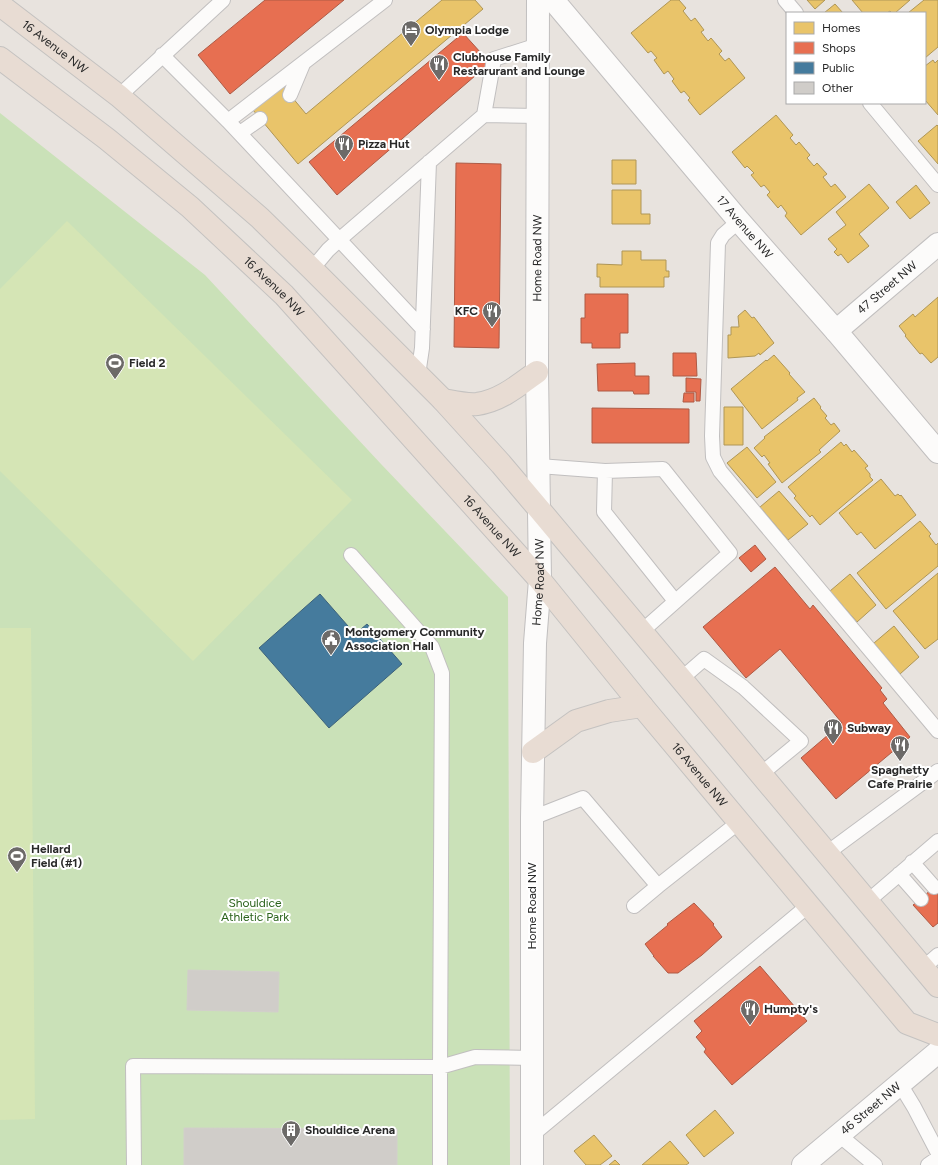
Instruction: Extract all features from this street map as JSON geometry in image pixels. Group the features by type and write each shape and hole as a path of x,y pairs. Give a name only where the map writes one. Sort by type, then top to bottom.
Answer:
{"highway":[{"name":"16 Avenue NW","path":"0,5 118,96 260,218 443,400 501,464 868,901 931,962 938,986"},
{"name":"16 Avenue NW","path":"0,58 107,139 190,207 284,295 540,580 642,706 907,1023 938,1035"},
{"path":"443,400 476,404 491,401 515,388 537,372"},
{"path":"533,752 576,721 609,711 642,706"}],"street":[{"name":"Home Road NW","path":"532,1165 532,818 535,644 540,580 537,372 538,0"},
{"name":"17 Avenue NW","path":"554,0 739,222 836,331 938,452"},
{"name":"47 Street NW","path":"836,331 938,244"},
{"name":"46 Street NW","path":"803,1165 938,1052"}],"lane":[{"path":"118,96 223,0"},
{"path":"228,121 385,0"},
{"path":"785,0 795,12"},
{"path":"312,269 328,250 340,239 484,115 494,59 538,45"},
{"path":"162,55 240,133 423,329"},
{"path":"290,95 304,62"},
{"path":"871,104 938,185"},
{"path":"484,115 538,116"},
{"path":"240,133 260,119"},
{"path":"418,375 423,329 429,162"},
{"path":"739,222 718,242 712,436 713,457 720,471 938,731"},
{"path":"539,466 605,471 663,469 730,553 641,632"},
{"path":"605,471 604,512 675,602"},
{"path":"351,555 432,647 442,673 440,1165"},
{"path":"681,679 704,659 744,687 801,741 761,774"},
{"path":"827,853 938,771"},
{"path":"532,818 583,798 658,886"},
{"path":"634,906 739,822"},
{"path":"868,901 912,862 936,847"},
{"path":"912,862 934,887"},
{"path":"899,874 921,899"},
{"path":"532,1134 809,905"},
{"path":"134,1165 133,1066 440,1067 475,1057 532,1058"},
{"path":"900,1084 938,1153"},
{"path":"839,1135 875,1165"},
{"path":"928,1165 938,1158"}],"green space":[{"name":"Shouldice Athletic Park","path":"0,113 205,275 381,464 508,597 510,1165 0,1165"},
{"name":"Field 2","path":"67,221 352,500 193,661 0,471 0,289"},
{"name":"Hellard Field (#1)","path":"0,628 31,628 35,1119 0,1120"}],"building: Homes":[{"name":"Olympia Lodge","path":"442,0 475,0 483,9 298,164 253,110 282,85 306,114"},
{"path":"671,0 679,0 686,8 683,11 691,21 695,18 704,30 701,32 708,41 711,38 722,51 719,54 725,61 729,58 745,78 700,115 688,100 690,98 684,91 681,93 672,81 674,79 668,71 664,74 654,60 657,58 651,51 648,53 631,33"},
{"path":"807,0 825,0 815,9"},
{"path":"852,0 910,0 896,12 862,12"},
{"path":"924,0 938,0 938,47 926,57 926,12 909,12"},
{"path":"835,4 842,12 825,12"},
{"path":"933,60 935,63 938,60 938,115 926,101 926,65"},
{"path":"776,115 793,135 790,138 796,145 799,142 810,155 807,158 814,166 817,163 827,174 823,177 831,187 835,184 846,197 801,235 785,216 787,213 781,205 778,208 767,195 770,192 764,185 761,187 751,175 754,173 747,166 745,168 732,152"},
{"path":"937,125 938,126 938,164 918,141"},
{"path":"612,160 636,160 636,184 612,184"},
{"path":"869,184 889,208 859,234 869,246 848,263 841,254 838,256 834,252 837,249 828,239 846,225 836,212"},
{"path":"916,185 930,203 910,219 896,202"},
{"path":"612,190 641,190 641,214 650,214 650,224 612,224"},
{"path":"622,251 641,251 641,260 666,260 666,271 669,271 669,277 664,277 664,287 600,287 600,277 597,277 597,264 622,265"},
{"path":"938,297 938,357 931,363 922,353 920,354 899,326 913,314 915,317"},
{"path":"745,310 752,318 754,317 774,343 760,355 759,353 755,356 728,358 728,335 731,335 731,327 739,327 738,316"},
{"path":"774,355 805,392 797,398 798,400 762,429 731,389"},
{"path":"814,398 827,416 825,418 831,425 834,423 840,431 819,450 821,452 782,483 768,464 770,463 764,455 762,457 754,448 765,438 764,437"},
{"path":"724,407 743,407 743,445 724,445"},
{"path":"841,442 844,446 846,444 852,452 854,450 868,466 865,468 873,480 820,525 812,515 810,517 794,498 796,496 788,487"},
{"path":"747,447 776,482 757,498 727,463"},
{"path":"881,479 895,496 898,494 900,496 901,495 916,515 875,549 861,532 857,535 839,513"},
{"path":"779,491 808,524 788,540 760,507"},
{"path":"920,521 931,534 929,536 936,545 938,543 938,566 886,609 857,573"},
{"path":"938,573 938,639 925,649 893,611"},
{"path":"850,574 876,605 857,622 830,591"},
{"path":"894,626 919,657 900,674 874,643"},
{"path":"715,1110 734,1133 704,1157 686,1135"},
{"path":"594,1135 612,1156 600,1165 586,1165 574,1151"},
{"path":"670,1141 689,1163 686,1165 642,1165"},
{"path":"615,1160 620,1165 609,1165"}],"building: Shops":[{"path":"265,0 344,0 230,94 198,55"},
{"path":"463,33 490,63 337,195 309,162"},
{"path":"456,163 501,164 499,348 454,347"},
{"path":"585,294 628,294 628,333 620,333 620,348 592,348 592,343 581,343 581,318 585,318"},
{"path":"673,353 696,353 697,376 673,376"},
{"path":"635,363 635,376 649,376 649,394 634,394 633,391 598,391 597,364"},
{"path":"686,378 701,379 700,401 696,401 696,392 686,392"},
{"path":"684,393 694,393 694,402 683,402"},
{"path":"592,408 689,409 689,443 592,443"},
{"path":"755,545 766,559 751,572 739,558"},
{"path":"775,567 810,609 813,605 882,688 880,690 887,699 883,703 910,737 836,799 801,758 842,723 780,649 746,678 703,627"},
{"path":"938,884 938,923 933,927 913,905"},
{"path":"694,903 714,924 713,925 722,937 702,955 678,973 668,973 645,944 668,925 667,924"},
{"name":"Humpty's","path":"760,966 807,1021 732,1085 704,1052 706,1049 696,1037 702,1031 694,1021"}],"building: Public":[{"name":"Montgomery Community Association Hall","path":"320,594 355,634 367,624 402,664 329,728 259,648"}],"building: Other":[{"path":"188,970 279,972 278,1012 187,1010"},
{"name":"Shouldice Arena","path":"184,1128 397,1129 397,1165 184,1165"}],"place":[{"name":"Olympia Lodge","path":"411,47"},
{"name":"Clubhouse Family Restarurant and Lounge","path":"439,81"},
{"name":"Pizza Hut","path":"344,161"},
{"name":"KFC","path":"492,328"},
{"name":"Field 2","path":"115,380"},
{"name":"Montgomery Community Association Hall","path":"331,656"},
{"name":"Subway","path":"833,745"},
{"name":"Spaghetty Cafe Prairie","path":"900,762"},
{"name":"Hellard Field (#1)","path":"17,873"},
{"name":"Humpty's","path":"750,1026"},
{"name":"Shouldice Arena","path":"291,1147"}]}
